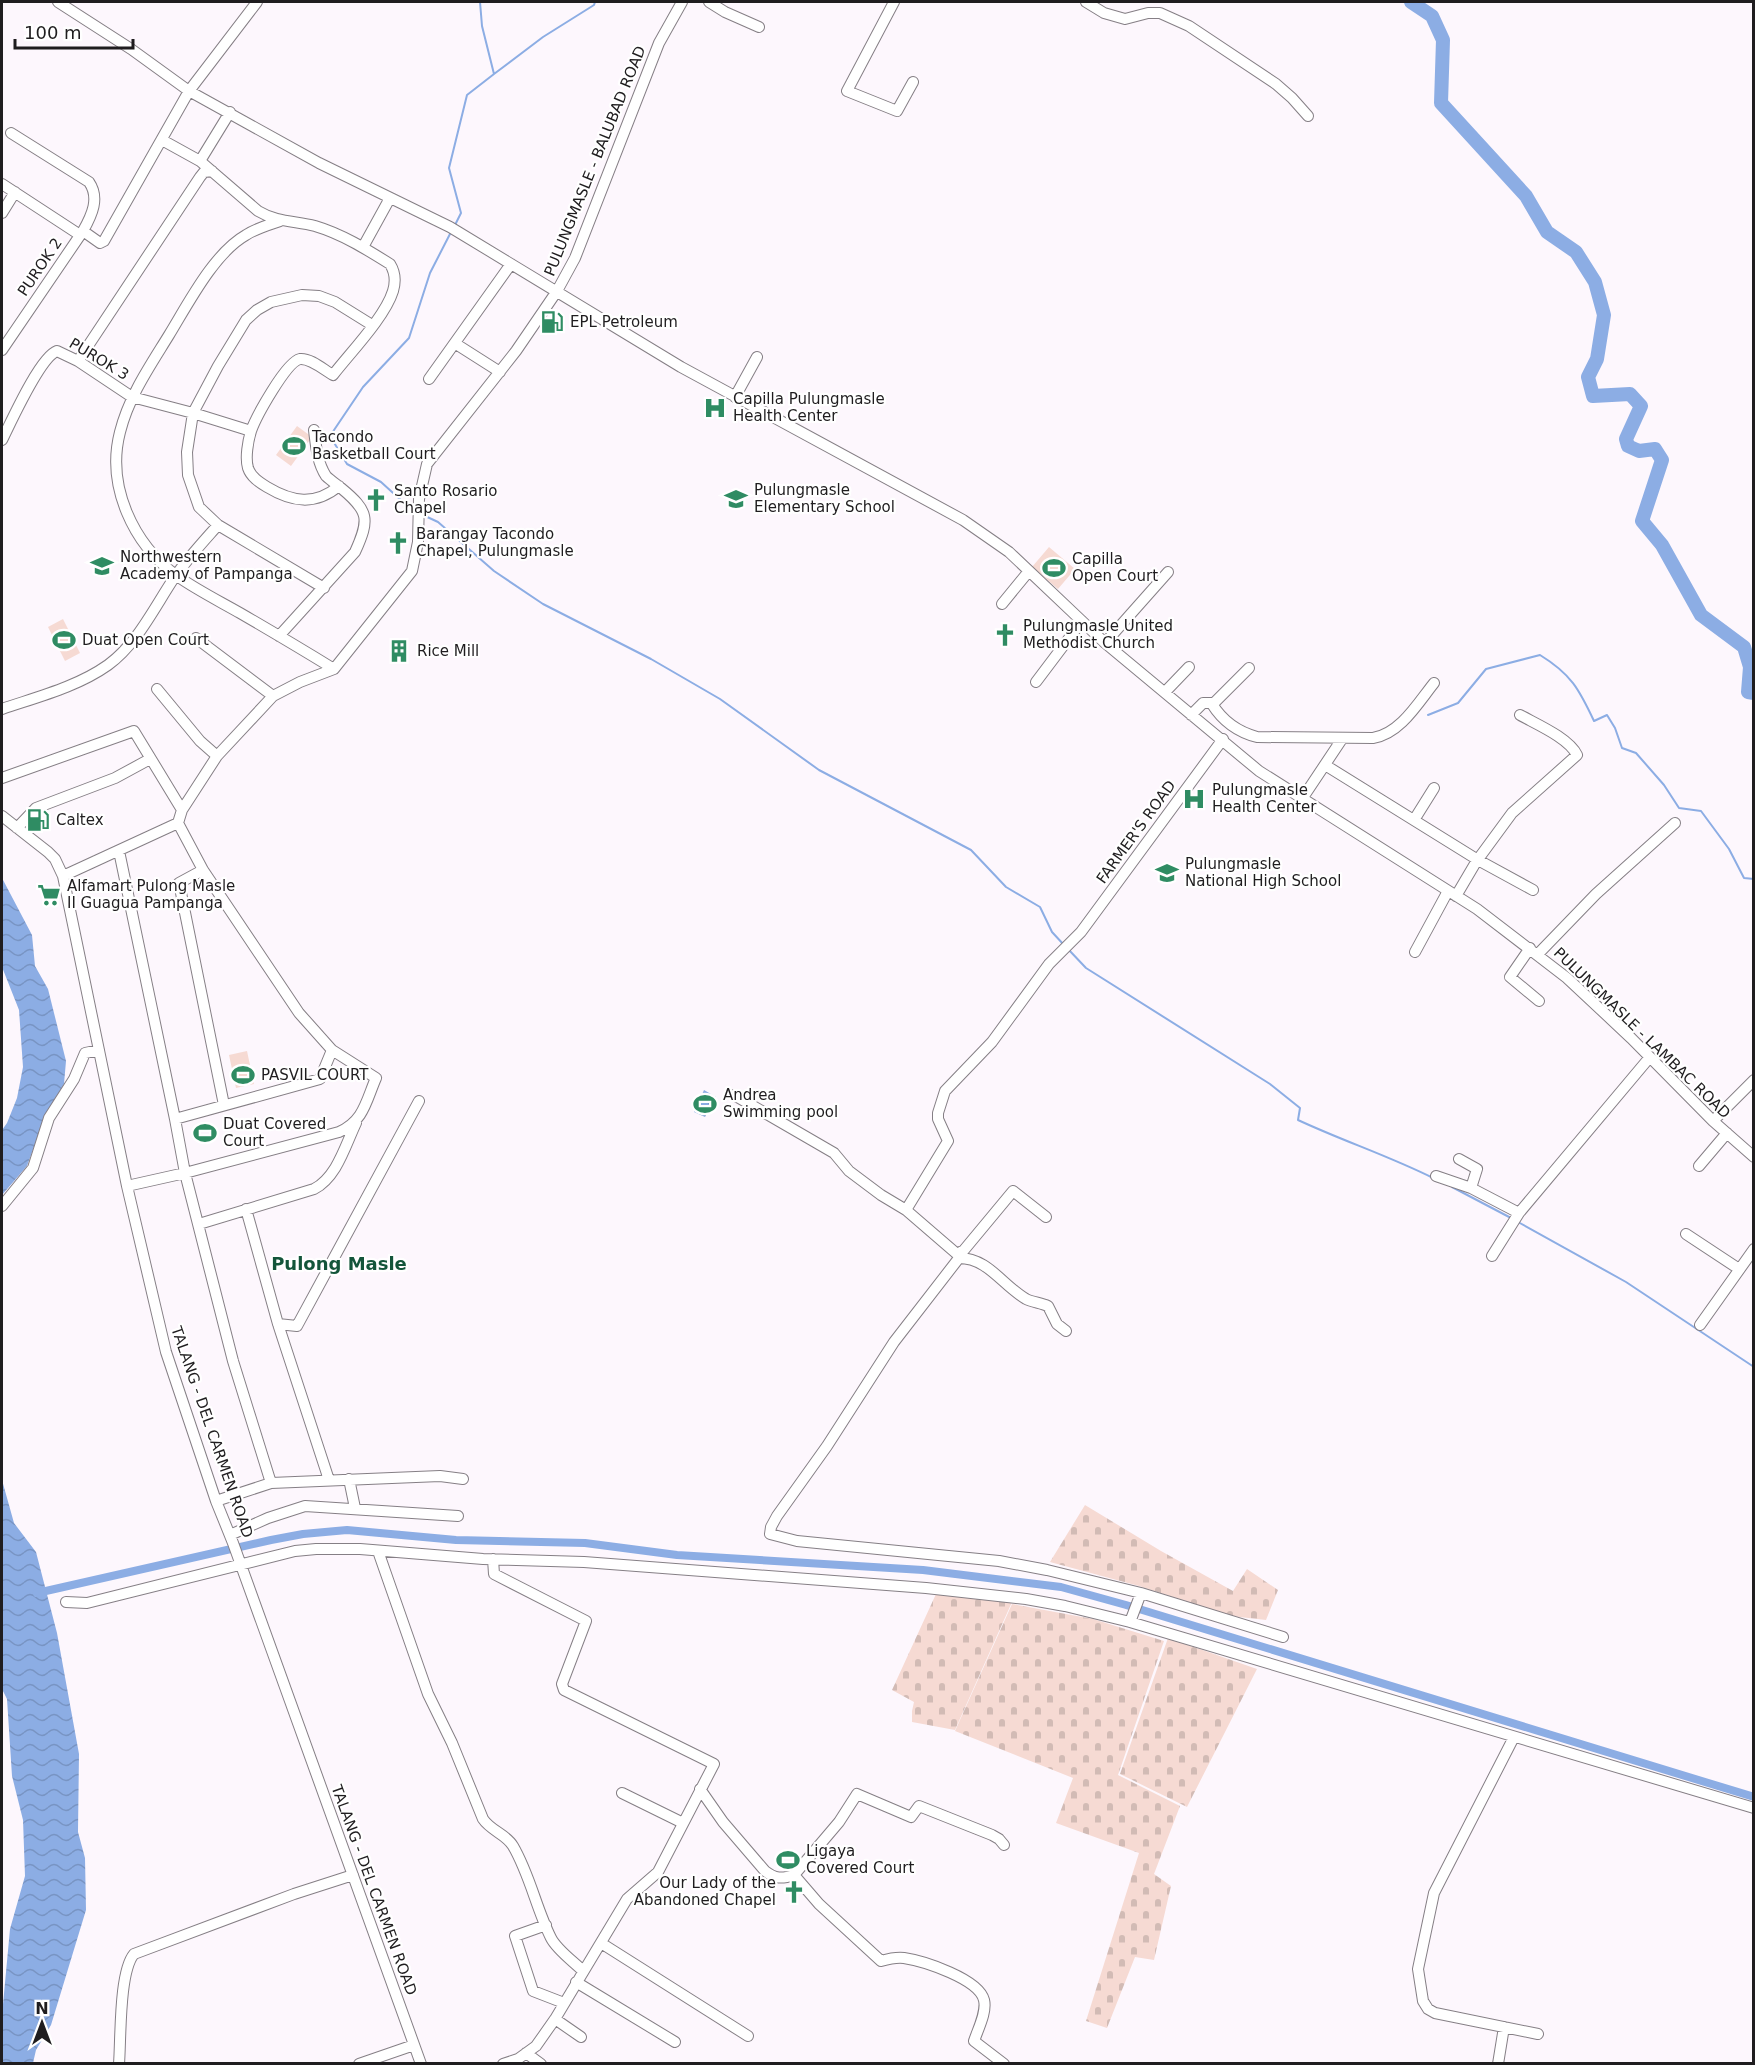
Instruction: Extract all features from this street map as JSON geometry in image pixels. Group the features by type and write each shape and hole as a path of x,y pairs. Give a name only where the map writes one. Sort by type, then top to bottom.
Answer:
{"street":[{"name":"PULUNGMASLE - LAMBAC ROAD","path":"58,2 131,49 189,91 319,163 453,230 681,367 963,520 1009,552 1105,643 1259,771 1452,893 1534,951 1570,980 1713,1121 1754,1157"},
{"path":"2,184 81,233 103,243 189,91 257,2"},
{"name":"PULUNGMASLE - BALUBAD ROAD","path":"334,669 412,571 418,542 419,499 427,464 500,372 557,291 575,258 659,43 682,2"},
{"path":"709,2 759,27"},
{"path":"894,2 847,92 897,111 912,82"},
{"path":"1086,2 1104,13 1125,19 1160,13 1189,26 1276,84 1308,116"},
{"path":"200,161 230,112"},
{"name":"PUROK 2","path":"2,350 81,233 91,216 95,201 94,190 89,182 11,133"},
{"path":"162,140 200,161 258,211 280,221 316,226 363,247 390,264 394,270 393,291 386,306 333,375 309,361 300,359 292,363 270,395 251,431 247,466 253,477 262,485 291,499 321,498 339,486"},
{"path":"78,361 200,177 204,172 212,171"},
{"path":"2,213 15,192"},
{"path":"363,247 390,198"},
{"path":"280,221 245,235 229,248 210,270 132,397 116,450 120,496 129,519 142,540 176,575 334,669"},
{"path":"429,379 511,264"},
{"path":"324,588 218,525 199,507 188,475 187,452 193,413 246,320 271,302 302,295 319,296 335,302 372,325"},
{"path":"456,344 500,372"},
{"name":"PUROK 3","path":"2,440 50,353 57,351 78,361 132,397 251,431"},
{"path":"735,397 757,357"},
{"path":"279,636 355,552 362,537 365,522 365,513 360,505 327,477 318,456 314,430"},
{"path":"2,709 68,686 105,667 117,657 135,637 176,575 218,525"},
{"path":"1002,604 1029,571"},
{"path":"1105,643 1168,572"},
{"path":"1036,682 1083,621"},
{"path":"196,638 273,696"},
{"path":"1166,692 1189,667"},
{"path":"1212,704 1248,668"},
{"path":"199,1224 314,1189 323,1184 331,1176 376,1078 332,1050 299,1013 203,870 178,823 182,810 217,756 273,696 300,682 334,669"},
{"path":"1212,704 1218,714 1247,734 1271,738 1382,737 1393,732 1434,683"},
{"path":"157,688 200,741 217,756"},
{"path":"1191,715 1203,703 1212,704"},
{"path":"1415,952 1452,893 1512,813 1577,756 1575,750 1556,735 1520,715"},
{"path":"2,778 134,730 182,810"},
{"name":"FARMER'S ROAD","path":"906,1210 948,1142 938,1119 945,1091 983,1053 1049,964 1073,941 1223,739"},
{"path":"1302,798 1342,739"},
{"path":"17,828 36,808 115,778 150,759"},
{"path":"1325,765 1478,860 1533,890"},
{"path":"1414,820 1434,788"},
{"name":"TALANG - DEL CARMEN ROAD","path":"2,816 55,859 63,876 127,1186 166,1352 216,1501 421,2064"},
{"path":"63,876 178,823"},
{"path":"1539,1001 1509,977 1534,951 1675,823"},
{"path":"119,851 185,1173 233,1361 271,1483"},
{"path":"203,870 179,883 224,1106"},
{"path":"2,1206 33,1168 49,1118 74,1078 85,1053 99,1050"},
{"path":"175,1119 320,1079 332,1050"},
{"path":"1492,1256 1516,1217 1650,1057"},
{"path":"1713,1121 1752,1085"},
{"path":"734,1095 834,1153 849,1171 906,1210 958,1256 980,1262 1027,1300 1048,1306 1057,1324 1066,1331"},
{"path":"278,1324 297,1326 419,1101"},
{"path":"127,1186 185,1173 339,1131 350,1127 358,1120"},
{"path":"1699,1166 1726,1133"},
{"path":"1459,1159 1477,1169 1471,1188"},
{"path":"1436,1176 1471,1188 1516,1217"},
{"path":"1046,1217 1012,1191 958,1256 894,1342 827,1446 777,1516 770,1534 797,1541 1008,1563 1047,1570 1283,1637"},
{"path":"246,1209 278,1324 329,1480"},
{"path":"1686,1234 1739,1269"},
{"path":"1700,1325 1754,1250"},
{"path":"216,1501 271,1483 440,1476 463,1479"},
{"path":"349,1479 356,1508"},
{"path":"231,1539 268,1518 305,1506 458,1516"},
{"path":"66,1602 87,1603 239,1561 316,1549 584,1562 960,1591 1026,1599 1132,1618 1514,1737 1754,1808"},
{"path":"378,1551 428,1694 452,1743 483,1819 488,1827 504,1836 513,1846 552,1940 583,1971"},
{"path":"493,1559 494,1574 586,1622 562,1684 564,1690 714,1764 658,1872 627,1899 555,2019 536,2046 518,2059 502,2064"},
{"path":"1132,1618 1140,1596"},
{"path":"1514,1737 1434,1893 1418,1969 1423,2001 1428,2009 1435,2013 1538,2034"},
{"path":"700,1789 723,1822 765,1871 781,1879 794,1875 839,1822 857,1794 911,1817 919,1806 992,1835 1004,1845"},
{"path":"622,1793 683,1823"},
{"path":"119,2064 123,1990 129,1960 134,1954 294,1894 353,1875"},
{"path":"794,1875 819,1904 881,1961 902,1958 912,1960 962,1978 974,1985 985,2003 974,2041 1004,2064"},
{"path":"546,1925 516,1936 533,1991 564,2003"},
{"path":"601,1943 748,2036"},
{"path":"576,1982 675,2042"},
{"path":"555,2019 581,2037"},
{"path":"1498,2064 1504,2027"},
{"path":"359,2064 414,2045"},
{"path":"526,2053 541,2064"}],"green space":[{"name":"Tacondo Basketball Court","path":"297,426 312,437 291,466 276,455"},
{"name":"Capilla Open Court","path":"1049,547 1075,569 1058,589 1032,567"},
{"name":"Duat Open Court","path":"63,619 80,653 65,661 48,627"},
{"name":"PASVIL COURT","path":"247,1051 254,1084 236,1088 229,1055"},
{"path":"1085,1505 1233,1591 1247,1569 1278,1590 1266,1620 1231,1616 1139,1586 1050,1562"},
{"path":"936,1594 1012,1602 955,1730 912,1722 914,1702 892,1690"},
{"path":"1012,1604 1093,1619 1164,1641 1118,1775 1180,1806 1154,1874 1171,1886 1154,1960 1135,1957 1107,2028 1086,2021 1139,1853 1056,1823 1073,1778 955,1731"},
{"path":"1168,1638 1257,1669 1187,1807 1120,1774"}],"water":[{"path":"2,878 32,935 35,966 48,989 66,1061 64,1084 44,1120 27,1166 2,1195 2,1130 17,1098 23,1067 19,1010 2,967"},
{"name":"Andrea Swimming pool","path":"704,1090 716,1097 705,1117 694,1112"},
{"path":"2,1480 14,1523 36,1552 57,1633 79,1754 78,1832 85,1858 86,1910 51,2025 36,2050 33,2063 2,2063 2,2015 10,1929 25,1876 23,1820 12,1776 7,1699 2,1689"}],"waterway":[{"path":"455,225 461,213 449,168 467,95 494,74 482,26 480,2"},
{"path":"494,74 543,37 594,5 595,2"},
{"path":"1411,2 1432,16 1443,40 1441,103 1526,196 1547,232 1576,252 1595,282 1604,315 1597,359 1588,377 1593,396 1630,394 1641,406 1626,439 1628,446 1639,451 1655,449 1662,460 1642,521 1662,545 1701,615 1744,647 1750,667 1748,692 1754,693"},
{"path":"416,511 381,482 347,464 330,436 363,387 409,338 430,273 451,232"},
{"path":"423,515 438,522 494,571 543,604 651,659 720,699 819,770 971,850 1006,887 1040,907 1052,932 1064,945"},
{"path":"1428,715 1458,703 1486,669 1540,655 1573,683 1594,721 1607,715 1615,728 1622,748 1636,753 1664,785 1679,808 1701,811 1729,849 1744,878 1754,879"},
{"path":"1068,949 1086,968 1270,1084 1300,1108 1298,1120 1433,1178"},
{"path":"1452,1187 1511,1218"},
{"path":"1518,1222 1626,1282 1754,1367"},
{"path":"37,1593 271,1540 347,1530 456,1540 585,1543 677,1555 923,1570 1061,1587 1754,1797"}],"place":[{"name":"EPL Petroleum","path":"552,322"},
{"name":"Capilla Pulungmasle Health Center","path":"715,408"},
{"name":"Tacondo Basketball Court","path":"294,446"},
{"name":"Pulungmasle Elementary School","path":"736,499"},
{"name":"Santo Rosario Chapel","path":"376,500"},
{"name":"Barangay Tacondo Chapel, Pulungmasle","path":"398,543"},
{"name":"Northwestern Academy of Pampanga","path":"102,566"},
{"name":"Capilla Open Court","path":"1054,568"},
{"name":"Pulungmasle United Methodist Church","path":"1005,635"},
{"name":"Duat Open Court","path":"64,640"},
{"name":"Rice Mill","path":"399,651"},
{"name":"Pulungmasle Health Center","path":"1194,799"},
{"name":"Caltex","path":"38,820"},
{"name":"Pulungmasle National High School","path":"1167,873"},
{"name":"Alfamart Pulong Masle II Guagua Pampanga","path":"49,895"},
{"name":"PASVIL COURT","path":"243,1075"},
{"name":"Andrea Swimming pool","path":"705,1104"},
{"name":"Duat Covered Court","path":"205,1133"},
{"name":"Ligaya Covered Court","path":"788,1860"},
{"name":"Our Lady of the Abandoned Chapel","path":"794,1892"}],"district":[{"name":"Pulong Masle","path":"339,1264"}]}
